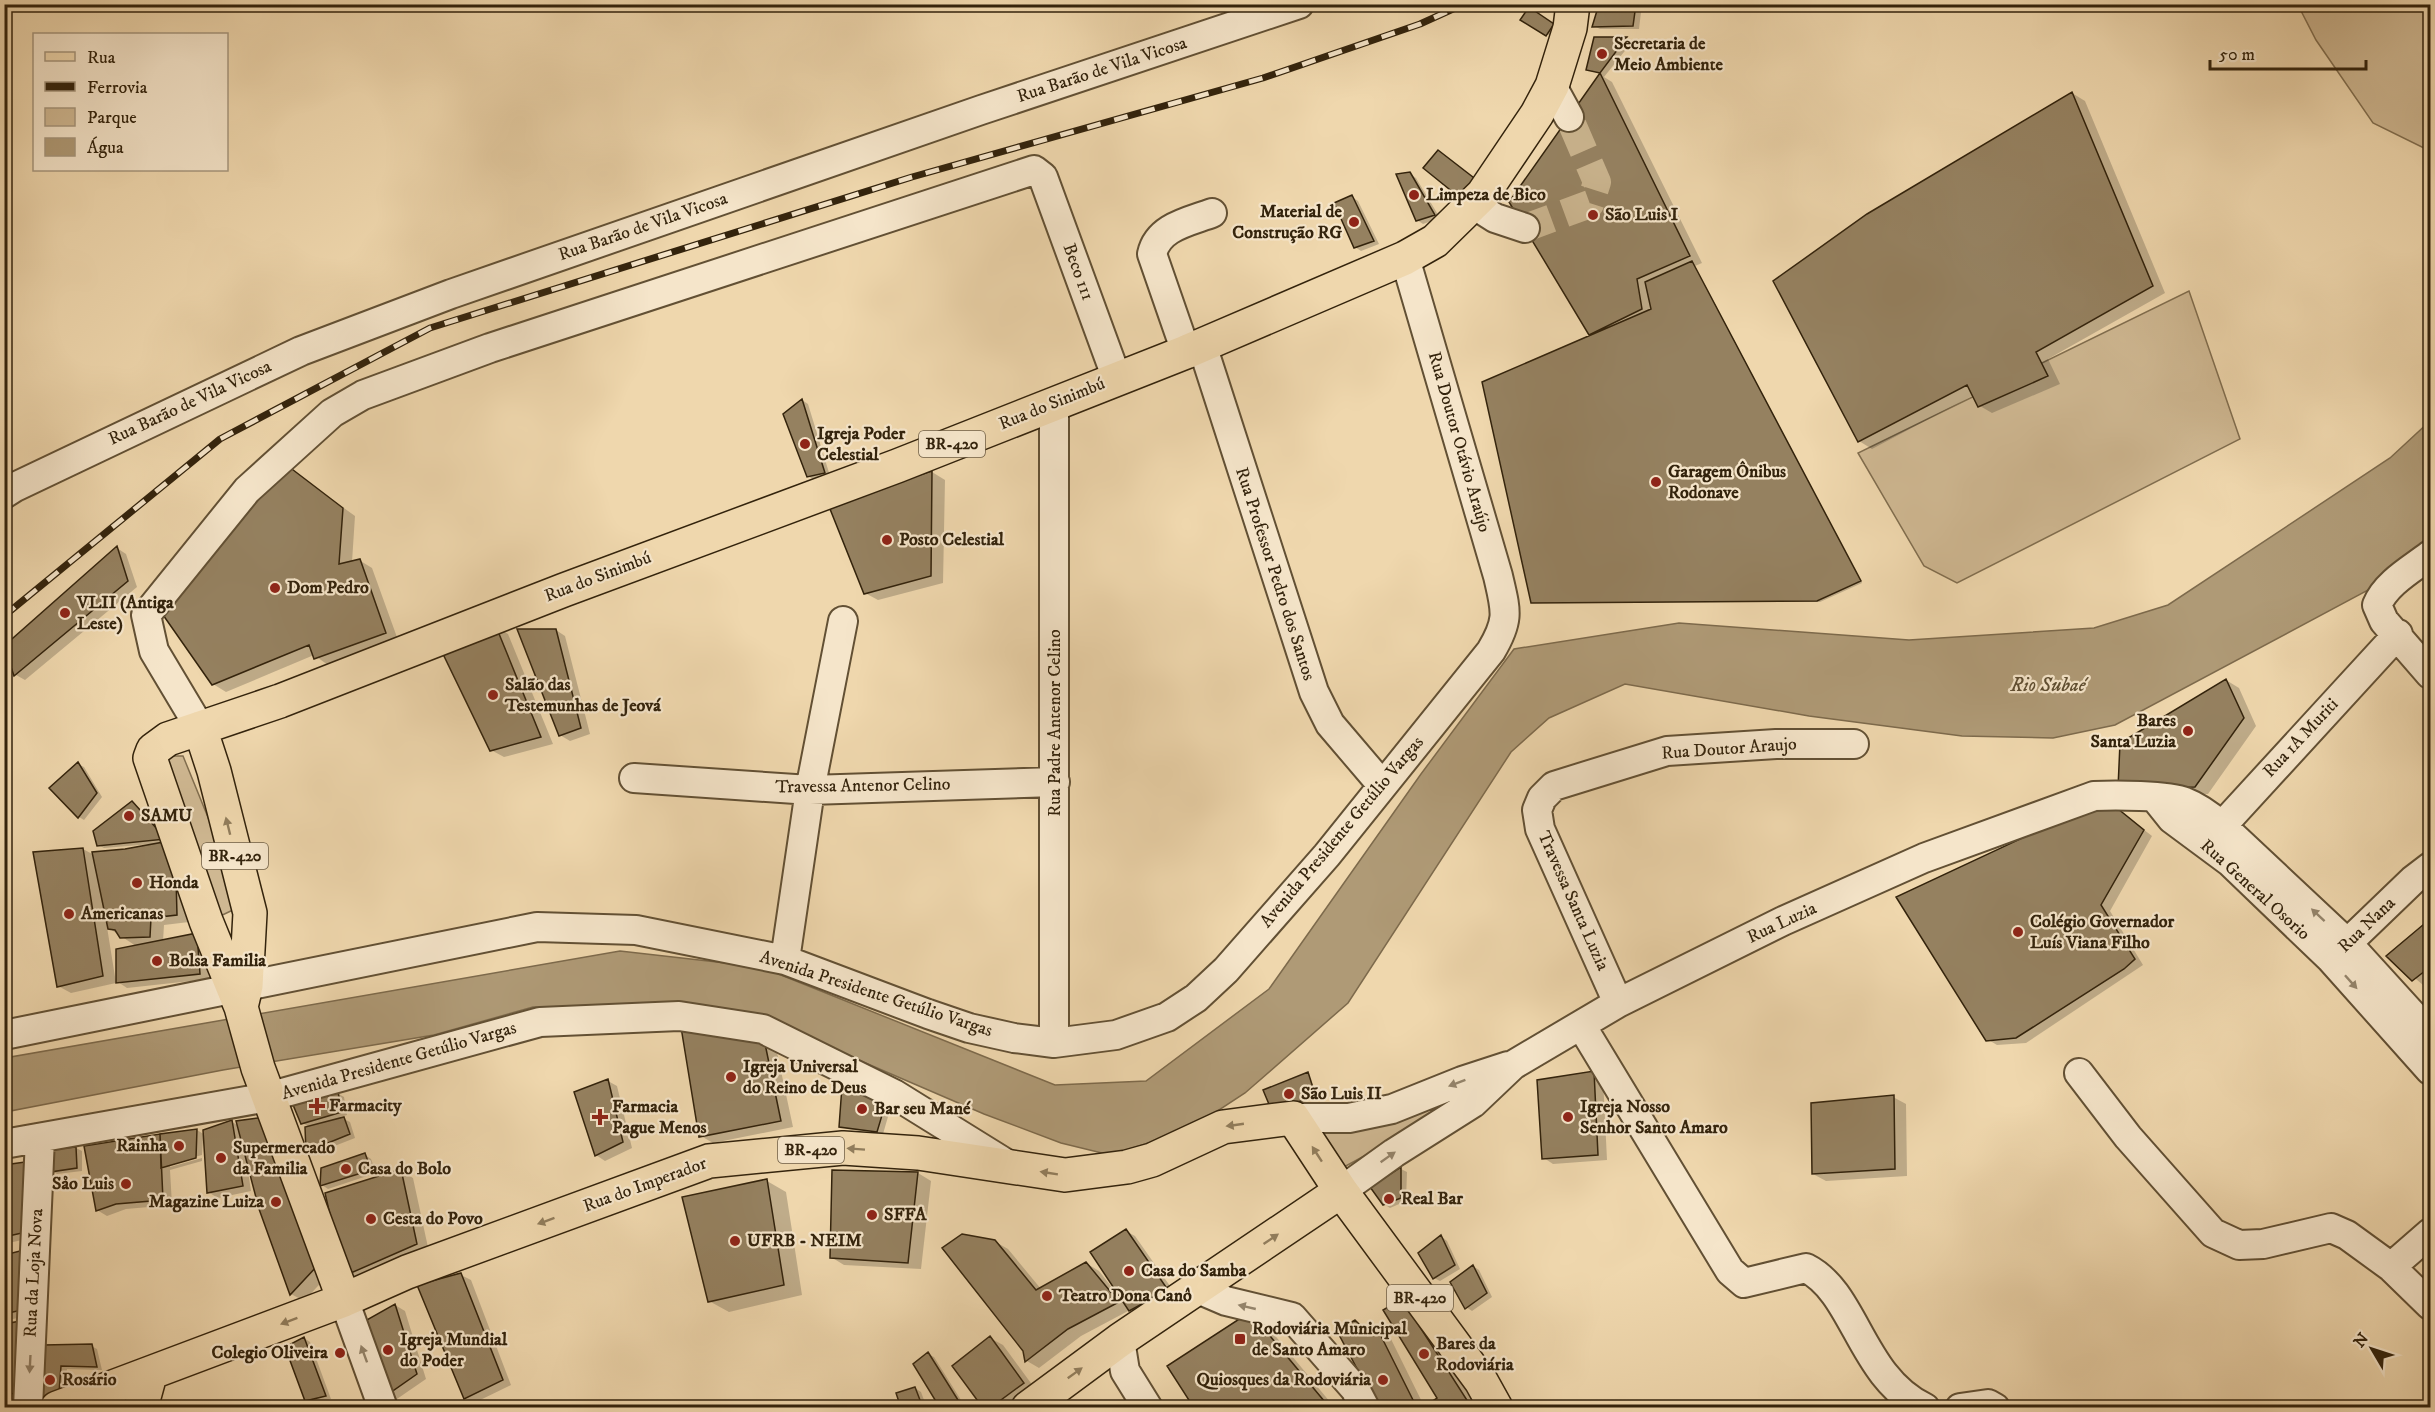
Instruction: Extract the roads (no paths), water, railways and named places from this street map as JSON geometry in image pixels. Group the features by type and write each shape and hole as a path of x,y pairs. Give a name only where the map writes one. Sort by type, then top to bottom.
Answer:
{"main road":[{"name":"Rua do Sinimbú","path":"200,728 280,701 564,590 897,466 1194,348 1406,258 1435,241 1483,194 1552,87 1570,28 1573,4"},
{"name":"BR-420","path":"241,999 250,913 214,771 200,728 159,744 150,759 206,921 241,999 263,1083 344,1300"},
{"path":"206,921 215,927 228,927 238,924 250,913"},
{"name":"BR-420","path":"1293,1118 1341,1191 1481,1382 1496,1407"},
{"name":"Rua do Imperador","path":"57,1407 150,1375 344,1300 407,1272 709,1161 843,1148 918,1153 1065,1175 1127,1167 1152,1160 1222,1127 1293,1118"},
{"path":"1028,1407 1120,1340 1341,1191"},
{"path":"141,1407 150,1375"}],"street":[{"name":"Rua Barão de Vila Vicosa","path":"8,483 301,351 440,298 981,110 1299,4"},
{"path":"1552,87 1569,117"},
{"name":"Beco 111","path":"200,728 154,651 146,615 247,490 332,412 363,395 490,348 1034,170 1043,177 1117,379"},
{"path":"1473,204 1495,218 1525,228"},
{"name":"Rua Professor Pedro dos Santos","path":"1212,213 1165,231 1155,241 1152,254 1194,348 1314,692 1330,724 1383,785"},
{"name":"Rua Doutor Otávio Araújo","path":"1406,258 1498,576 1505,604 1505,628"},
{"name":"Rua Padre Antenor Celino","path":"1054,403 1054,1043"},
{"path":"2429,669 2384,621 2377,605 2381,596 2396,581 2430,555"},
{"path":"785,960 810,790 843,621"},
{"name":"Avenida Presidente Getúlio Vargas","path":"4,1035 241,999 537,927 636,930 785,960 969,1028 1054,1043 1116,1035 1142,1028 1167,1017 1196,998 1226,970 1327,855 1491,651 1505,628"},
{"name":"Rua 1A Muriti","path":"2214,834 2398,634"},
{"name":"Rua Doutor Araujo","path":"1542,798 1554,786 1667,751 1776,744 1854,744"},
{"name":"Travessa Antenor Celino","path":"634,778 810,790 1055,782"},
{"name":"Rua Luzia","path":"1293,1118 1349,1118 1392,1109 1462,1081 1513,1065 1618,1003 1784,921 1923,858 2094,796 2123,795 2156,799"},
{"name":"Travessa Santa Luzia","path":"1542,798 1537,810 1540,829 1618,1003"},
{"name":"Rua General Osorio","path":"2156,799 2172,819 2214,834 2230,862 2339,952 2430,1034"},
{"name":"Rua Nana","path":"2339,952 2413,880 2430,867"},
{"name":"Rua General Osorio","path":"2339,952 2430,1070"},
{"name":"Avenida Presidente Getúlio Vargas","path":"4,1144 40,1138 263,1083 540,1022 679,1016 763,1029 894,1094 1013,1167"},
{"path":"1581,1025 1730,1271 1744,1283 1806,1268 1818,1274 1838,1300 1885,1377 1906,1397 1925,1407"},
{"name":"Rua Luzia","path":"1341,1191 1394,1152 1473,1103 1513,1065"},
{"path":"2079,1073 2128,1137 2213,1233 2240,1245 2263,1244 2331,1228 2347,1235 2391,1267 2430,1305"},
{"name":"Rua da Loja Nova","path":"28,1407 40,1138"},
{"path":"2391,1267 2430,1233"},
{"path":"1198,1289 1226,1302 1292,1317 1355,1389 1365,1407"},
{"path":"344,1300 383,1407"},
{"path":"1120,1340 1125,1371 1148,1407"},
{"path":"1960,1407 1988,1404 1995,1407"}],"water":[{"name":"Rio Subaé","path":"2430,421 2430,535 2372,588 2115,725 2053,738 1962,736 1809,716 1625,684 1549,718 1511,752 1348,1003 1245,1093 1187,1131 1110,1155 1061,1143 984,1114 826,1046 725,1009 533,1007 434,1035 223,1070 5,1112 5,1058 620,951 761,967 1055,1085 1146,1081 1269,989 1421,774 1514,649 1679,623 1909,640 2094,628 2168,605 2390,458"}],"tunnel":[{"path":"1525,228 1590,204 1597,182 1569,117"}],"railway":[{"path":"4,616 220,439 430,328 912,177 1263,78 1420,24 1464,4"}],"place":[{"name":"Secretaria de Meio Ambiente","path":"1602,54"},
{"name":"Limpeza de Bico","path":"1414,195"},
{"name":"São Luis I","path":"1593,215"},
{"name":"Material de Construção RG","path":"1354,222"},
{"name":"Igreja Poder Celestial","path":"805,444"},
{"name":"Garagem Ônibus Rodonave","path":"1656,482"},
{"name":"Posto Celestial","path":"887,540"},
{"name":"Dom Pedro","path":"275,588"},
{"name":"VLII (Antiga Leste)","path":"65,613"},
{"name":"Salão das Testemunhas de Jeová","path":"493,695"},
{"name":"Bares Santa Luzia","path":"2188,731"},
{"name":"SAMU","path":"129,816"},
{"name":"Honda","path":"137,883"},
{"name":"Americanas","path":"69,914"},
{"name":"Colégio Governador Luís Viana Filho","path":"2018,932"},
{"name":"Bolsa Familia","path":"157,961"},
{"name":"Igreja Universal do Reino de Deus","path":"731,1077"},
{"name":"São Luis II","path":"1289,1094"},
{"name":"Farmacity","path":"317,1106"},
{"name":"Bar seu Mané","path":"862,1109"},
{"name":"Farmacia Pague Menos","path":"600,1117"},
{"name":"Igreja Nosso Senhor Santo Amaro","path":"1568,1117"},
{"name":"Rainha","path":"179,1146"},
{"name":"Supermercado da Familia","path":"221,1158"},
{"name":"Casa do Bolo","path":"346,1169"},
{"name":"Såo Luis","path":"126,1184"},
{"name":"Real Bar","path":"1389,1199"},
{"name":"Magazine Luiza","path":"276,1202"},
{"name":"SFFA","path":"872,1215"},
{"name":"Cesta do Povo","path":"371,1219"},
{"name":"UFRB - NEIM","path":"735,1241"},
{"name":"Casa do Samba","path":"1129,1271"},
{"name":"Teatro Dona Canô","path":"1047,1296"},
{"name":"Rodoviária Municipal de Santo Amaro","path":"1240,1339"},
{"name":"Igreja Mundial do Poder","path":"388,1350"},
{"name":"Colegio Oliveira","path":"340,1353"},
{"name":"Bares da Rodoviária","path":"1424,1354"},
{"name":"Rosário","path":"50,1380"},
{"name":"Quiosques da Rodoviária","path":"1383,1380"}]}
